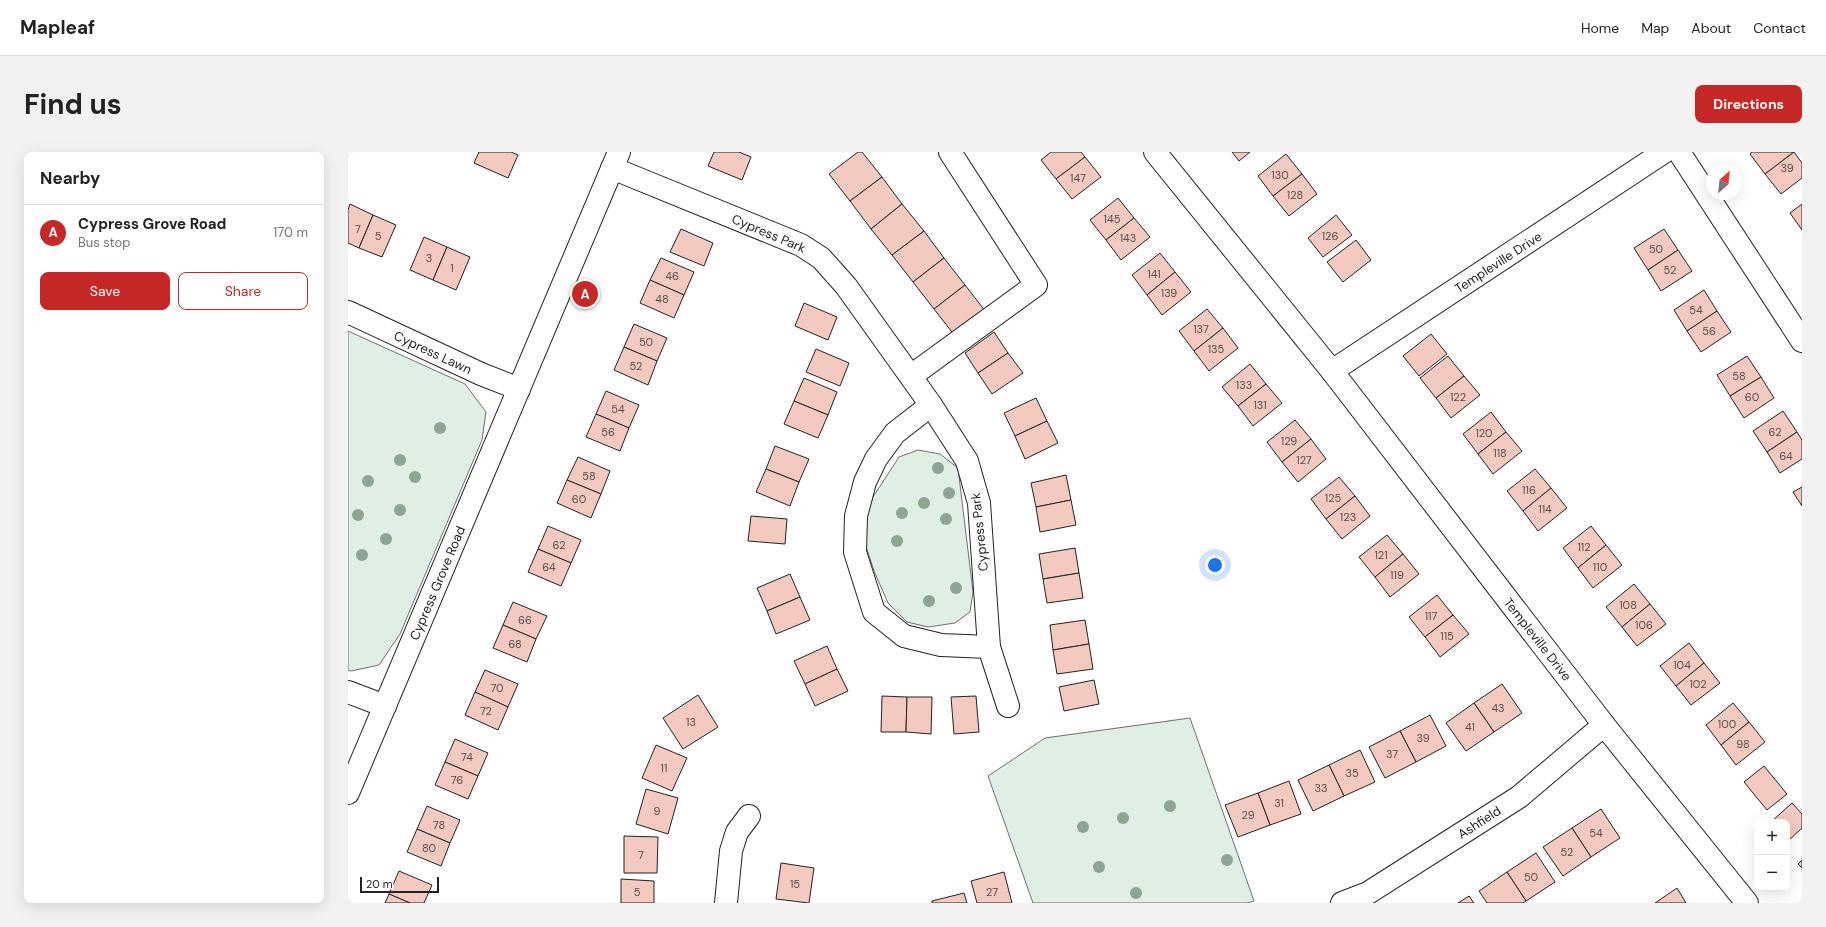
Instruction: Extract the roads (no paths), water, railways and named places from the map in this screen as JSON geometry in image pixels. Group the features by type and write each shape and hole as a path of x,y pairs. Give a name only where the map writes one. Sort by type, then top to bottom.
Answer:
{"street":[{"path":"911,376 1036,285 950,152"},
{"name":"Templeville Drive","path":"1155,152 1332,372 1604,725 1748,903"},
{"name":"Templeville Drive","path":"1332,372 1664,152"},
{"path":"1679,152 1802,341"},
{"name":"Cypress Park","path":"615,160 801,245 821,258 846,286 911,376 967,461 979,503 989,647 1008,706"},
{"name":"Cypress Grove Road","path":"348,793 615,160"},
{"name":"Cypress Lawn","path":"348,312 481,374 519,389"},
{"path":"931,405 895,433 876,459 865,482 856,516 855,552 874,612 904,636 941,645 989,647"},
{"path":"348,692 384,706"},
{"name":"Ashfield","path":"1342,903 1368,893 1519,797 1604,725"},
{"path":"726,903 730,851 736,832 749,816"}],"place":[{"name":"Cypress Grove Road","path":"585,294"}]}
